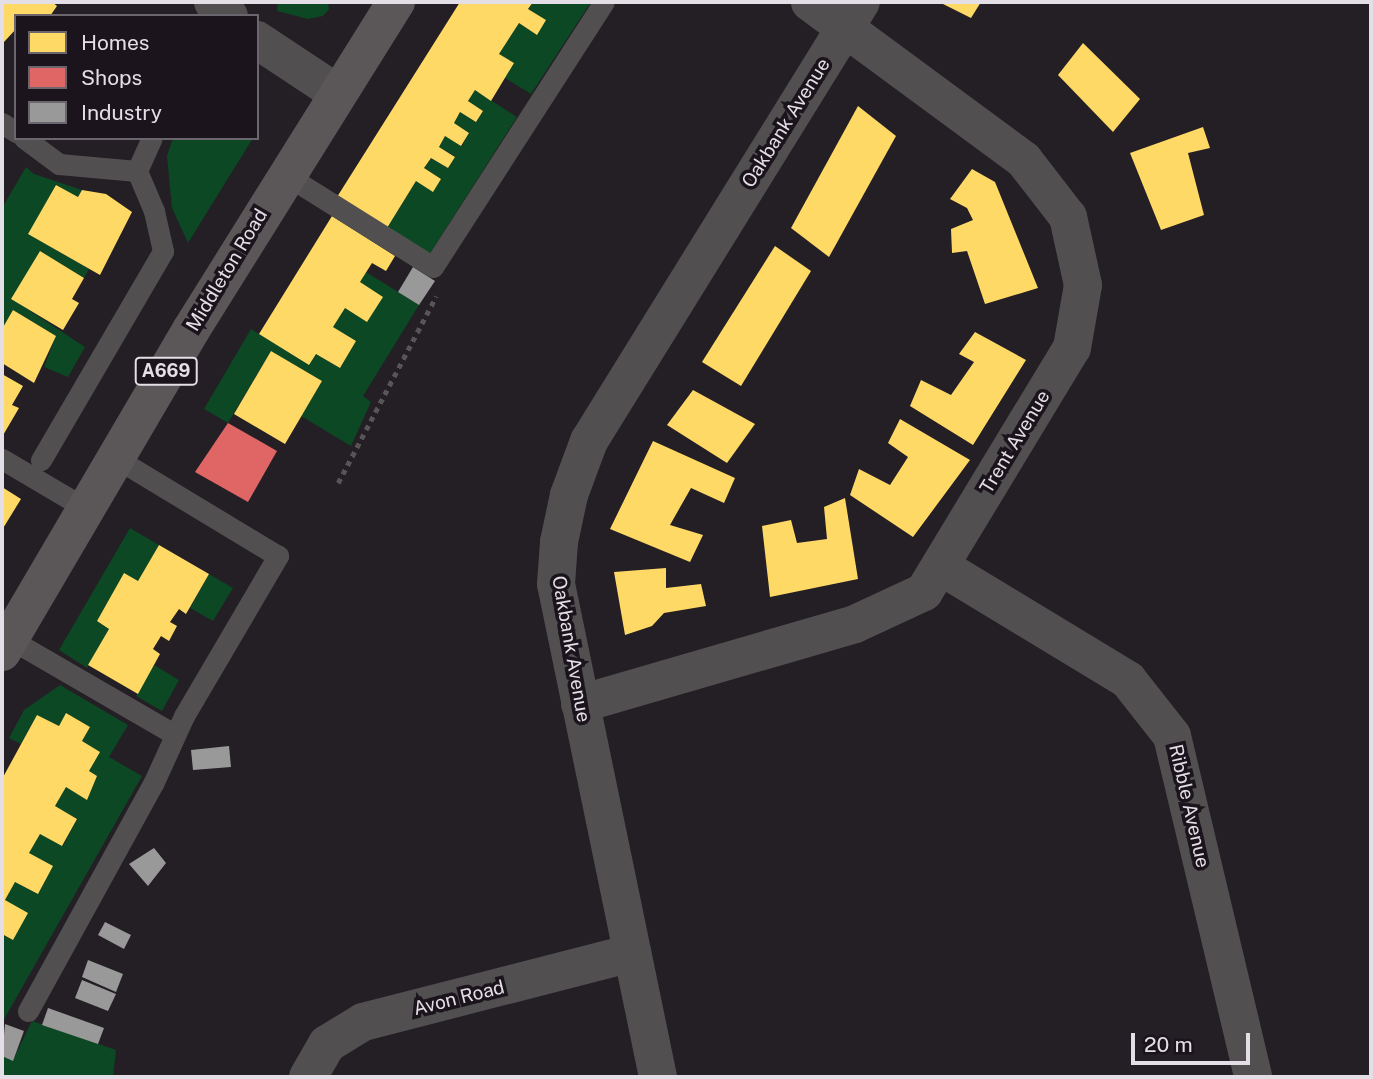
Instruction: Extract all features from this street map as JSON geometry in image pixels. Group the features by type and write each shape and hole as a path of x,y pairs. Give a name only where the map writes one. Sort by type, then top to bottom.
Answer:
{"main road":[{"name":"Middleton Road","path":"6,645 114,457 286,175 396,2"}],"street":[{"path":"213,2 227,14"},
{"name":"Trent Avenue","path":"580,704 855,624 924,592 1072,348 1083,285 1068,217 1024,160 854,14 810,2"},
{"name":"Oakbank Avenue","path":"658,1077 556,583 569,495 589,441 854,14"},
{"path":"259,41 337,93"},
{"name":"Ribble Avenue","path":"940,566 1128,680 1172,736 1253,1077"},
{"name":"Avon Road","path":"308,1077 327,1044 363,1022 632,953"}],"lane":[{"path":"286,175 433,267 604,2"},
{"path":"27,140 59,164 137,172"},
{"path":"41,460 163,251 150,201 137,172 151,140"},
{"path":"28,1011 153,784 174,734 278,556 114,457"},
{"path":"2,459 85,508"},
{"path":"6,645 174,734"}],"path":[{"path":"338,482 445,279 433,267"}],"green space":[{"path":"278,2 328,2 329,9 323,16 308,19 277,11"},
{"path":"533,2 591,2 531,94 505,78 514,63 499,54 519,23 536,34 546,20 528,9"},
{"path":"475,90 517,117 429,255 387,228 416,181 441,179 424,168 431,158 448,168 455,156 439,147 445,136 462,146 469,133 454,123 460,112 476,122 483,111 468,101"},
{"path":"172,140 252,140 188,243 172,208 167,156"},
{"path":"26,167 34,174 82,190 78,197 56,185 29,234 89,269 84,278 40,251 12,299 85,347 68,377 44,367 56,336 13,310 2,329 2,208"},
{"path":"366,272 419,305 363,396 371,402 351,446 301,416 322,381 271,351 228,423 204,409 251,329 309,365 316,354 340,368 356,341 333,327 345,308 367,321 382,297 360,282"},
{"path":"130,528 159,545 138,581 124,574 97,621 109,629 87,668 59,650"},
{"path":"209,574 233,588 213,621 190,608"},
{"path":"154,665 179,680 162,711 136,696"},
{"path":"60,685 128,725 109,757 142,776 2,1023 2,934 13,940 5,900 15,882 38,894 52,866 29,853 40,834 63,846 77,819 55,806 66,787 87,799 97,776 89,771 99,752 82,741 90,727 66,713 59,726 37,715 21,744 9,738 24,710"},
{"path":"32,1021 116,1050 113,1077 2,1077 2,1056 13,1060"}],"building: Homes":[{"path":"2,2 52,2 57,6 51,14 14,14 14,31 4,42"},
{"path":"460,2 533,2 528,9 546,20 537,35 519,23 499,54 514,63 491,101 475,90 468,101 483,111 476,122 460,112 454,123 469,133 461,146 445,136 439,147 455,157 448,168 431,158 424,168 441,179 433,192 416,181 387,228 337,197"},
{"path":"939,2 981,2 971,18"},
{"path":"1083,43 1140,99 1113,132 1058,75"},
{"path":"858,106 896,136 829,257 791,228"},
{"path":"1203,127 1210,148 1188,153 1204,215 1161,230 1130,153"},
{"path":"972,169 995,182 1038,288 985,304 967,251 952,253 951,229 973,220 967,208 950,199"},
{"path":"56,185 78,197 82,190 106,194 132,212 100,275 28,234"},
{"path":"332,216 395,256 386,271 372,263 360,282 383,297 367,322 345,308 333,327 356,341 340,368 316,354 309,365 259,334"},
{"path":"775,246 811,271 741,386 702,362"},
{"path":"40,251 84,278 72,299 79,303 63,330 11,299"},
{"path":"13,310 56,336 34,383 2,363 2,329"},
{"path":"975,332 1026,360 973,445 910,406 921,380 951,395 974,362 959,354"},
{"path":"271,351 322,381 285,444 234,414"},
{"path":"2,374 23,386 12,405 19,408 2,437"},
{"path":"693,390 755,424 727,463 667,425"},
{"path":"900,419 970,460 913,537 850,495 859,469 890,485 908,457 888,443"},
{"path":"653,441 735,478 724,503 691,488 670,525 703,535 690,562 610,529"},
{"path":"2,487 21,499 2,530"},
{"path":"845,498 858,579 770,597 762,526 791,520 797,543 827,539 824,507"},
{"path":"159,545 209,574 186,614 179,609 170,622 177,626 169,641 161,636 153,649 160,654 138,694 88,665 109,629 97,621 124,573 138,581"},
{"path":"666,568 666,588 701,584 706,606 664,613 652,626 625,635 614,572"},
{"path":"66,713 90,727 82,741 100,752 89,771 97,776 87,800 66,787 55,806 77,819 62,846 40,834 29,853 53,866 38,894 15,882 5,900 28,913 13,940 2,934 2,779 37,715 59,726"}],"building: Shops":[{"path":"228,423 277,451 248,502 195,472"}],"building: Industry":[{"path":"413,267 435,281 419,305 398,292"},
{"path":"229,746 231,767 193,770 191,750"},
{"path":"154,848 166,863 148,886 129,864"},
{"path":"105,922 131,935 124,949 98,935"},
{"path":"88,960 123,974 116,992 82,977"},
{"path":"82,980 116,994 108,1011 75,998"},
{"path":"48,1008 104,1028 98,1044 42,1025"},
{"path":"5,1024 24,1031 13,1061 2,1056"}]}
